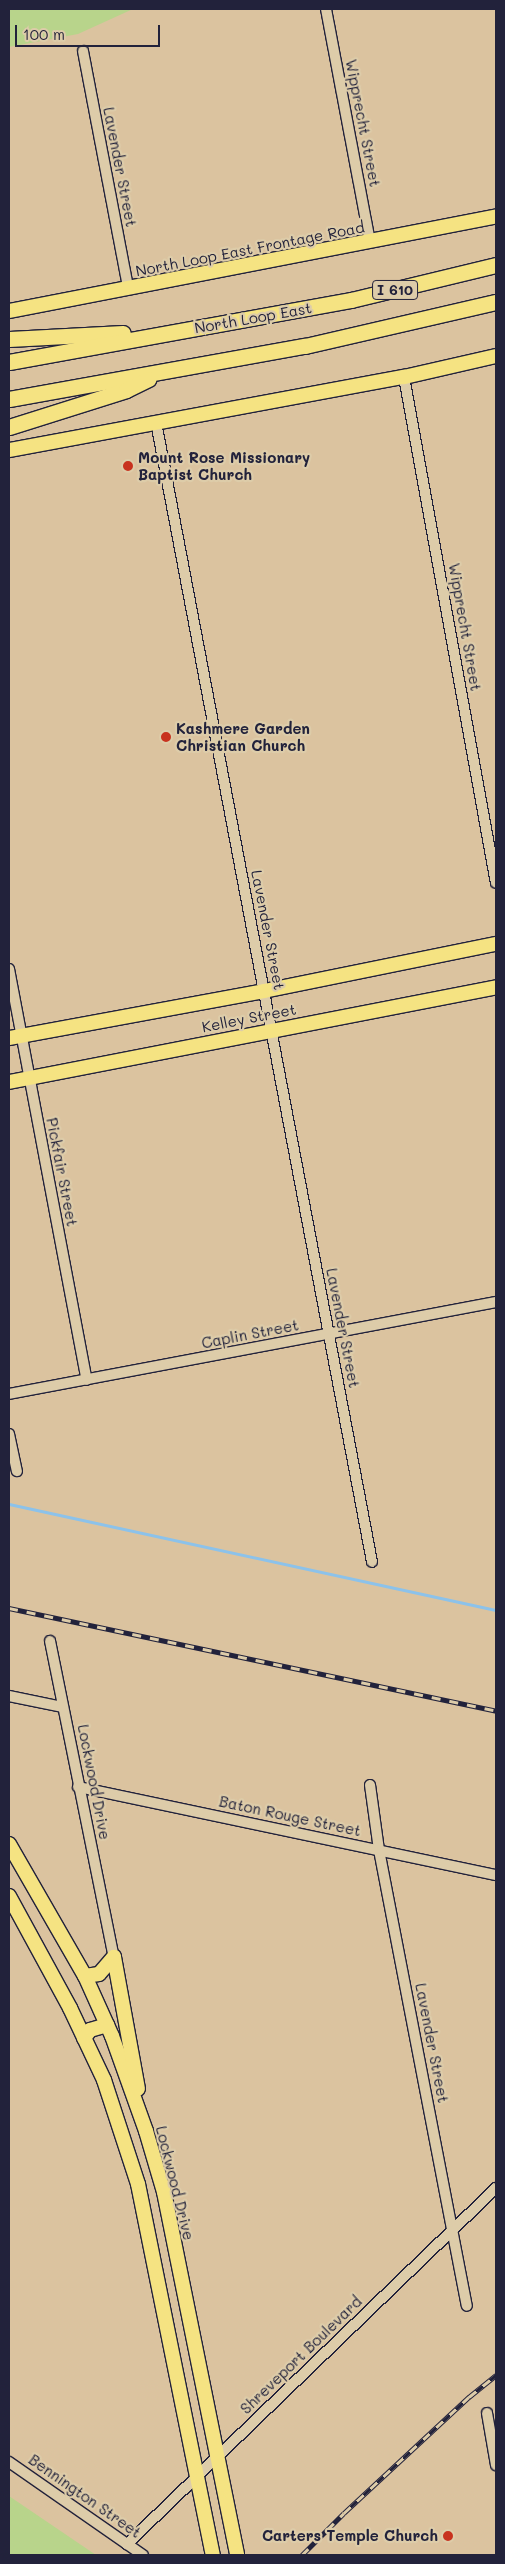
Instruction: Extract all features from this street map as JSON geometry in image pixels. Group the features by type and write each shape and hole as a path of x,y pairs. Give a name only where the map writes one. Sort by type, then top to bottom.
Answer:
{"highway":[{"name":"North Loop East","path":"9,362 352,300 496,265"},
{"name":"I 610","path":"9,399 305,346 496,302"},
{"path":"9,338 179,331"},
{"path":"9,427 126,390 170,370"}],"main road":[{"name":"North Loop East Frontage Road","path":"9,311 496,216"},
{"path":"9,450 404,377 496,356"},
{"name":"Kelley Street","path":"15,1036 264,991 496,944"},
{"name":"Kelley Street","path":"9,1082 496,988"},
{"name":"Lockwood Drive","path":"9,1844 85,1976 107,2025 146,2131 164,2192 237,2555"},
{"path":"9,1896 104,2080 138,2184 213,2555"},
{"path":"85,1976 99,1974 114,1958"},
{"path":"114,1958 146,2131"},
{"path":"84,2038 90,2030 107,2025"},
{"path":"161,2294 184,2289"}],"street":[{"name":"Wipprecht Street","path":"326,9 370,242"},
{"name":"Lavender Street","path":"83,51 128,288"},
{"name":"Wipprecht Street","path":"404,377 496,883"},
{"name":"Lavender Street","path":"156,422 372,1562"},
{"name":"Pickfair Street","path":"9,970 15,1036 29,1078 87,1380"},
{"name":"Caplin Street","path":"9,1394 496,1302"},
{"path":"9,1434 17,1471"},
{"name":"Lockwood Drive","path":"50,1641 114,1958"},
{"path":"9,1696 62,1707"},
{"name":"Lavender Street","path":"370,1786 379,1850 467,2306"},
{"name":"Baton Rouge Street","path":"78,1787 496,1875"},
{"name":"Shreveport Boulevard","path":"127,2544 496,2188"},
{"path":"487,2413 496,2465"},
{"name":"Bennington Street","path":"9,2462 143,2555"}],"green space":[{"path":"9,9 133,9 78,34 9,47"},
{"path":"9,2496 96,2555 9,2555"}],"waterway":[{"path":"9,1504 496,1610"}],"railway":[{"path":"9,1608 496,1711"},
{"path":"302,2555 344,2513 469,2397 496,2375"}],"place":[{"name":"Mount Rose Missionary Baptist Church","path":"128,466"},
{"name":"Kashmere Garden Christian Church","path":"166,737"},
{"name":"Carters Temple Church","path":"448,2536"}]}
